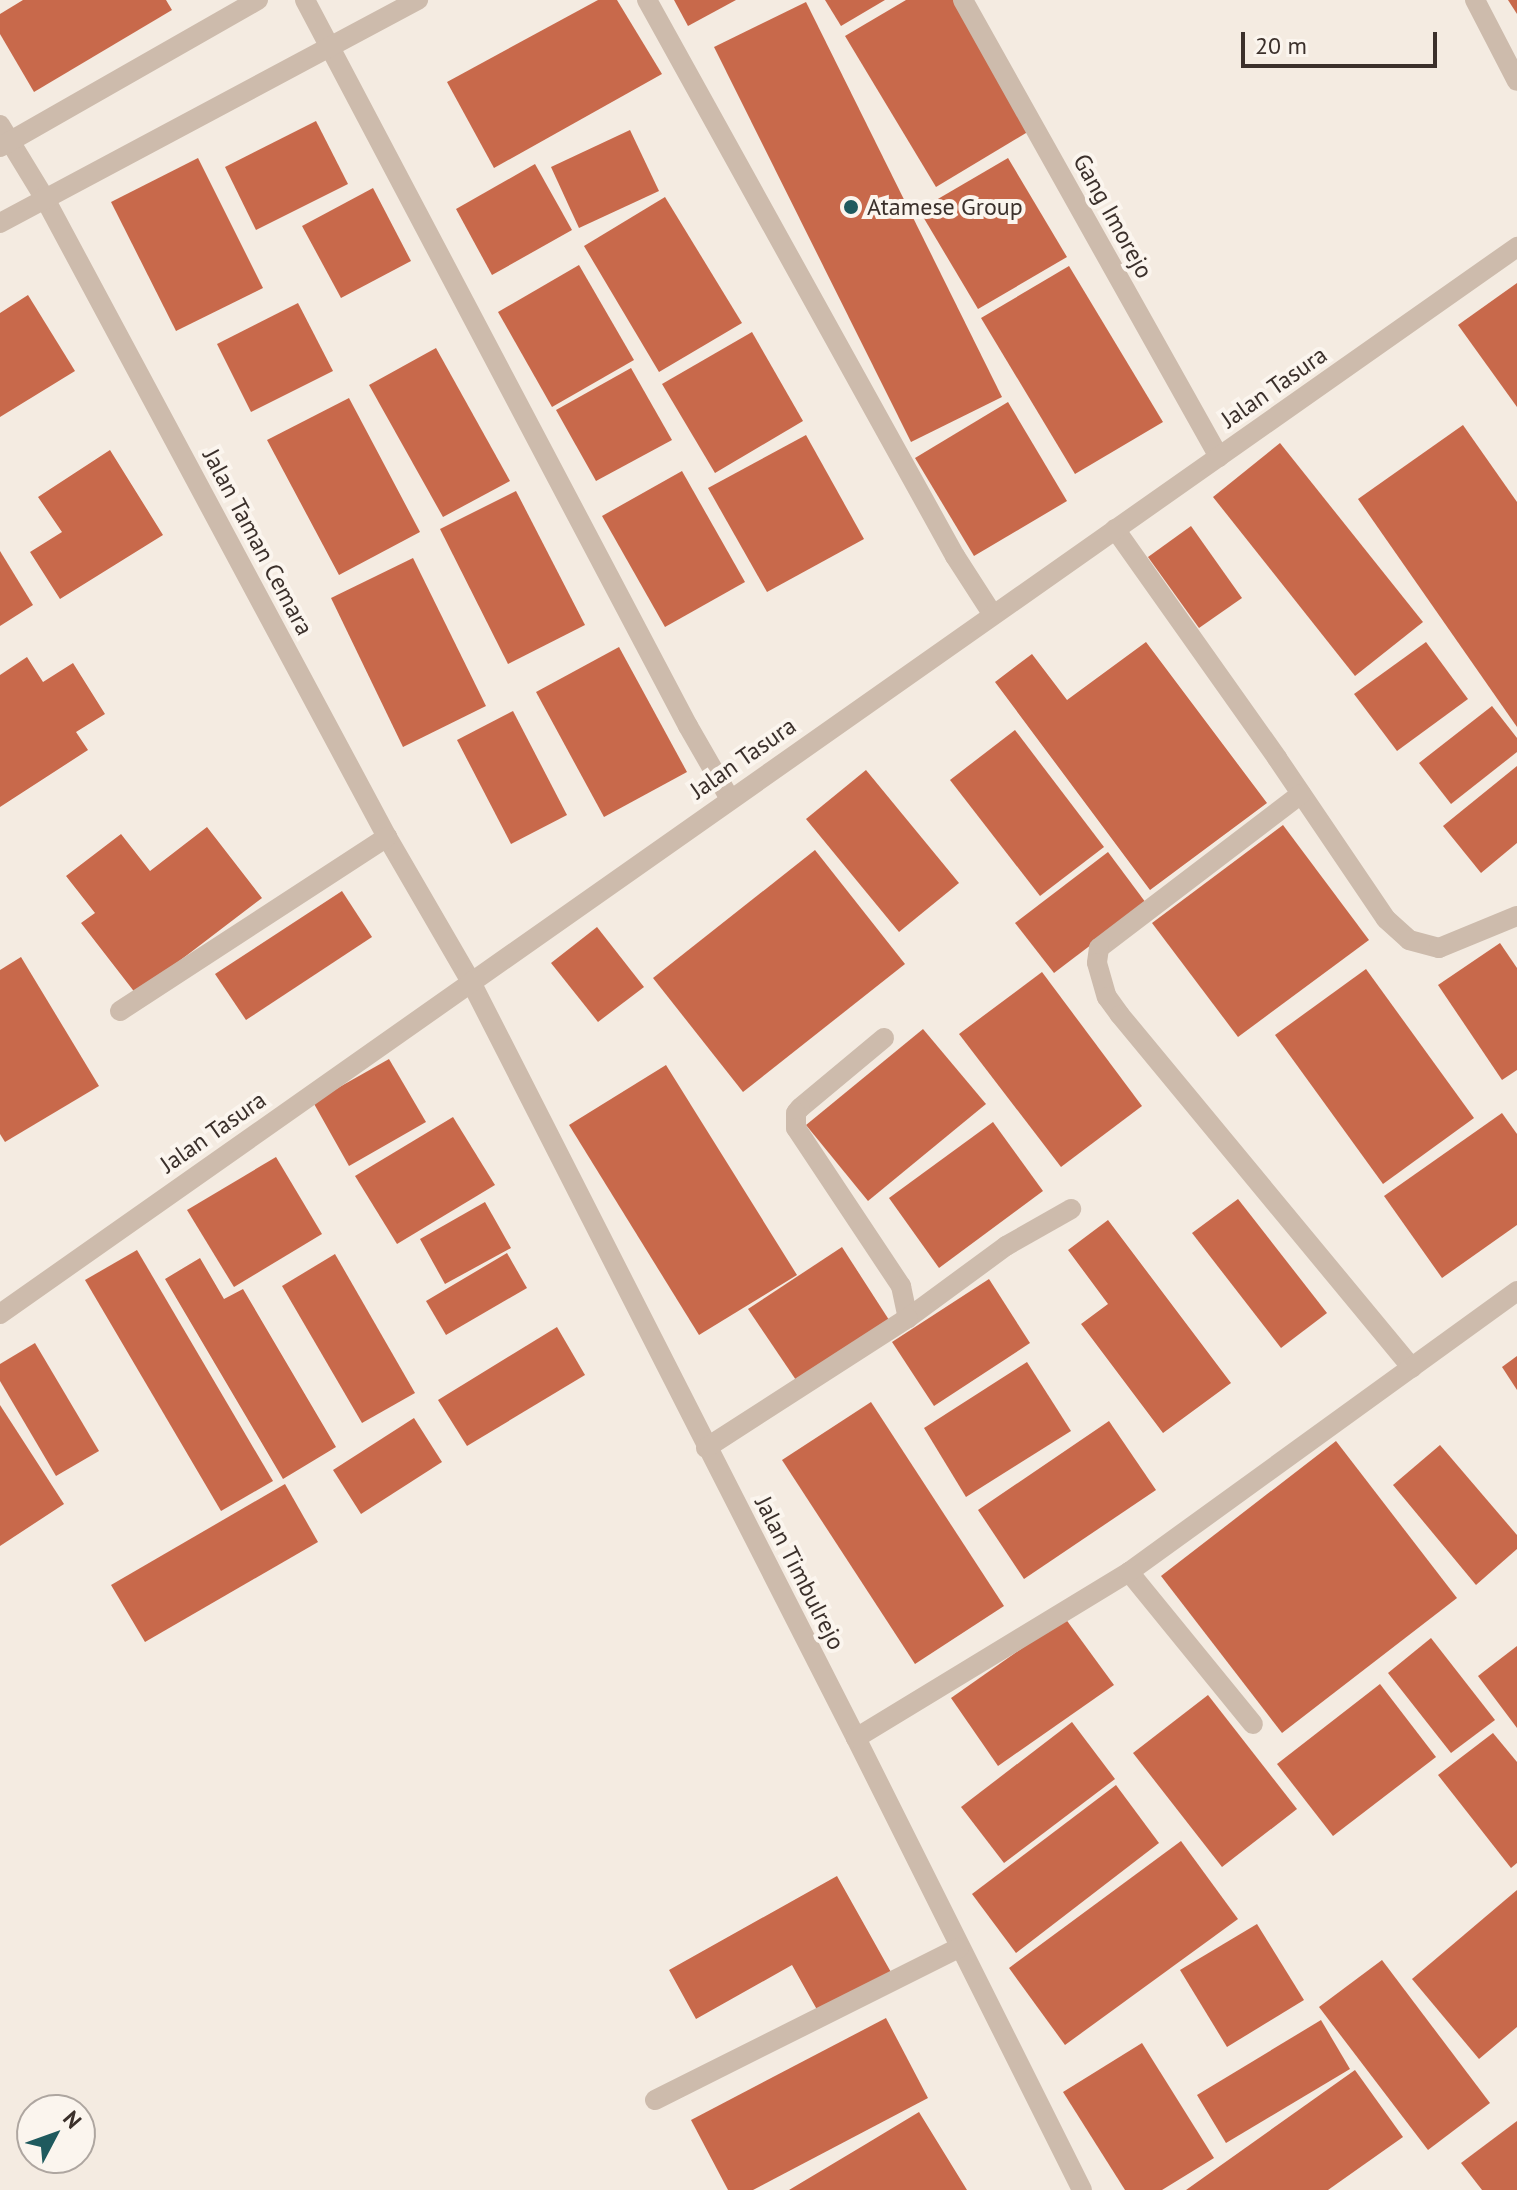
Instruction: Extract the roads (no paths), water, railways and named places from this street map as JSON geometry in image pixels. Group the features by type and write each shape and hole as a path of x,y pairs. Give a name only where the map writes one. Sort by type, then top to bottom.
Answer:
{"street":[{"path":"3,138 258,0"},
{"path":"305,0 688,726 730,799"},
{"path":"0,223 418,0"},
{"path":"647,0 947,543 993,615"},
{"name":"Gang Imorejo","path":"963,0 1219,457"},
{"path":"1475,0 1517,81"},
{"name":"Jalan Taman Cemara","path":"3,138 44,197 387,837 471,982"},
{"name":"Jalan Tasura","path":"0,1314 1517,247"},
{"path":"1115,529 1386,919 1409,940 1439,948 1517,916"},
{"path":"1301,794 1099,948 1097,963 1107,997 1120,1015 1412,1368"},
{"path":"120,1011 387,837"},
{"name":"Jalan Timbulrejo","path":"471,982 1082,2190"},
{"path":"884,1038 800,1108 796,1113 796,1128 901,1286 908,1318"},
{"path":"706,1448 908,1318 1006,1246 1071,1209"},
{"path":"856,1738 1129,1572 1517,1291"},
{"path":"1129,1572 1253,1724"},
{"path":"655,2100 959,1948"}],"place":[{"name":"Atamese Group","path":"851,207"}]}
